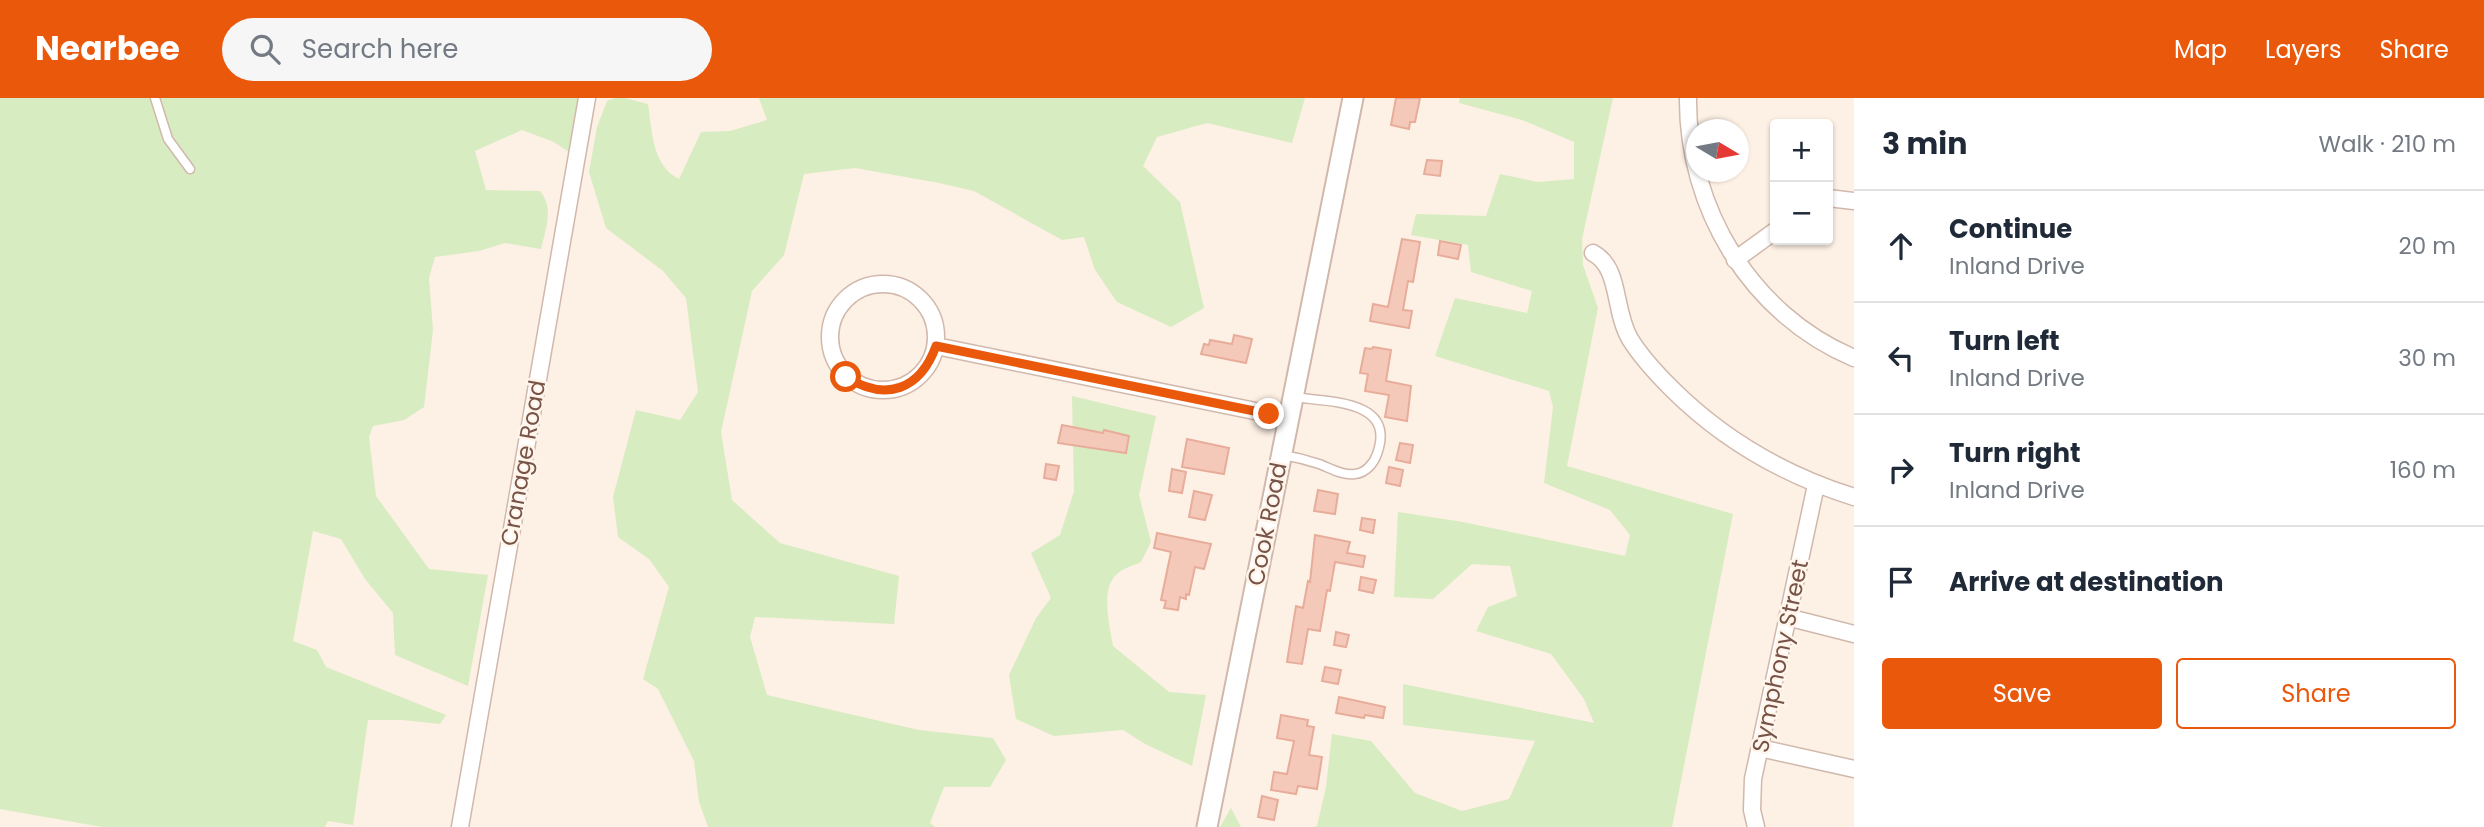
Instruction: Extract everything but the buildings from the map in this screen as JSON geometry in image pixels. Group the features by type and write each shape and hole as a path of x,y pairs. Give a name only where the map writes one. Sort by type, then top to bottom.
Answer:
{"street":[{"name":"Cranage Road","path":"460,827 587,98"},
{"name":"Cook Road","path":"1207,827 1353,98"},
{"path":"1688,98 1688,123 1695,170 1718,230 1735,260 1759,290 1782,312 1822,342 1854,358"},
{"path":"1833,199 1854,201"},
{"path":"1735,260 1770,235"},
{"path":"1593,253 1602,258 1613,276 1617,306 1630,339 1690,407 1745,448 1781,470 1854,498"},
{"path":"879,283 905,288 920,299 929,309 936,327 936,346 930,362 910,384 892,390 873,390 846,377 835,362 828,336 832,317 838,306 861,287 879,283"},
{"path":"936,346 1289,418"},
{"name":"Symphony Street","path":"1756,827 1752,795 1760,748 1816,485"},
{"path":"1787,617 1854,635"},
{"path":"1760,748 1854,769"}],"lane":[{"path":"155,98 168,139 190,169"},
{"path":"1281,454 1343,473 1358,474 1367,469 1376,457 1380,443 1376,418 1364,408 1293,397"}],"green space":[{"path":"0,98 579,98 569,152 554,142 522,130 475,151 486,190 540,191 548,211 541,249 505,243 479,251 435,257 429,278 433,330 424,407 404,420 373,426 369,437 376,496 429,569 488,575 468,686 395,655 393,613 365,579 341,539 313,531 293,641 317,650 326,667 446,715 440,724 368,720 353,825 328,821 325,827 102,827 0,809"},
{"path":"615,98 648,104 652,136 658,156 670,173 679,179 701,132 730,131 767,120 759,98 1305,98 1292,143 1207,123 1157,137 1143,166 1180,202 1204,308 1171,327 1117,302 1095,270 1084,237 1062,240 974,191 855,168 804,174 784,255 752,291 721,432 732,500 780,543 899,576 894,624 755,617 750,637 767,695 919,730 993,738 1006,760 990,787 944,787 930,823 935,827 708,827 699,802 694,761 658,689 643,679 669,587 649,559 618,537 613,497 636,410 680,420 698,392 686,298 663,271 606,228 589,172 597,127 607,101"},
{"path":"1460,98 1613,98 1582,239 1583,265 1598,308 1567,466 1733,514 1672,827 1314,827 1317,826 1326,787 1332,734 1371,741 1415,793 1462,811 1509,799 1535,741 1403,725 1403,684 1594,723 1584,699 1551,654 1476,631 1488,607 1517,596 1510,566 1472,564 1433,599 1394,597 1398,512 1463,522 1625,556 1630,535 1610,510 1544,483 1553,407 1549,391 1435,356 1455,298 1527,313 1532,291 1471,272 1468,245 1411,235 1416,214 1486,216 1500,174 1538,182 1574,179 1574,142 1522,120 1459,103"},
{"path":"1072,396 1156,416 1139,495 1151,542 1141,562 1116,575 1111,582 1107,599 1108,619 1113,646 1169,692 1206,695 1192,766 1145,744 1123,730 1054,736 1016,719 1009,675 1036,618 1051,598 1031,553 1060,535 1074,491"},
{"path":"1231,808 1241,827 1220,827"}],"route":[{"path":"846,377 873,390 892,390 910,384 930,362 936,346 1269,414"}]}
